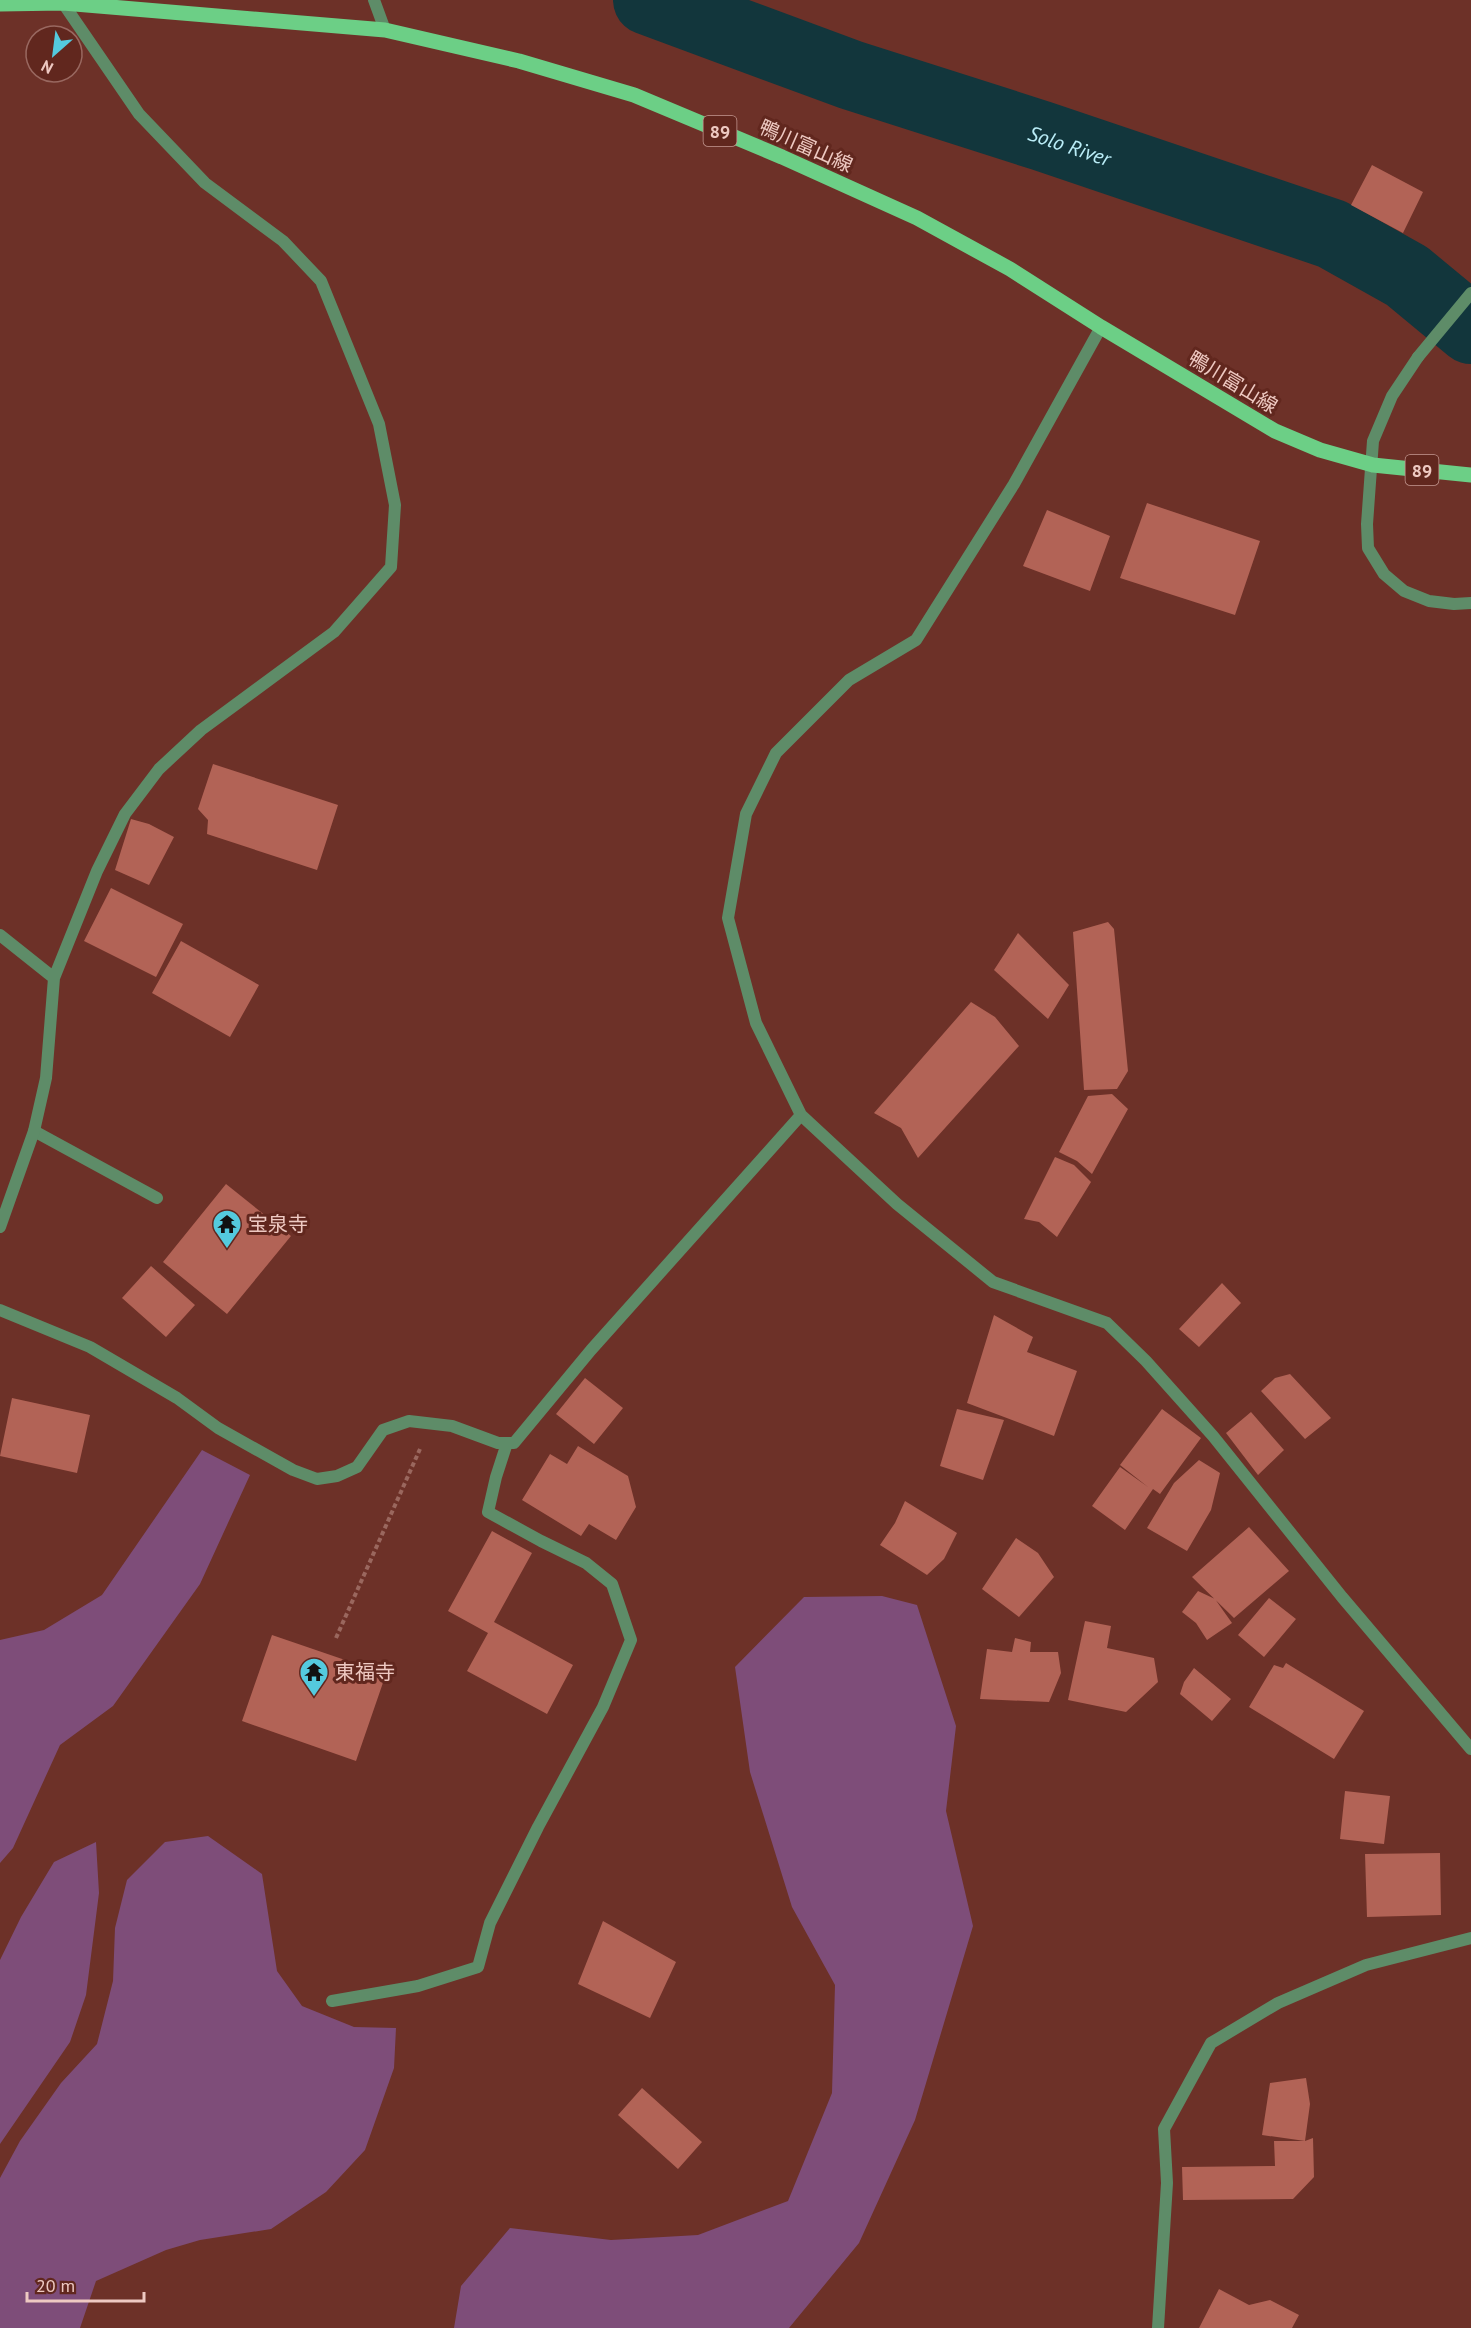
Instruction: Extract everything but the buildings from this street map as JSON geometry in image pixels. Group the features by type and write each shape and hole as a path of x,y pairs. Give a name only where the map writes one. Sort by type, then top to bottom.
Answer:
{"main road":[{"name":"鴨川富山線","path":"0,4 64,2 385,30 519,61 634,95 782,157 917,218 1010,269 1101,327 1275,431 1320,450 1373,465 1471,476"}],"street":[{"path":"374,0 385,30"},
{"path":"0,1227 34,1131 46,1078 54,978 97,871 125,814 159,769 201,730 334,632 391,567 395,505 379,424 321,281 283,241 205,183 139,114 64,2"},
{"path":"1471,293 1418,357 1392,396 1373,441 1367,524 1368,548 1384,574 1404,591 1429,601 1454,604 1471,603"},
{"path":"1101,327 1014,484 916,640 849,680 776,753 746,814 728,918 756,1023 801,1115 897,1204 993,1282 1107,1323 1146,1361 1213,1436 1342,1597 1471,1749"},
{"path":"0,935 54,978"},
{"path":"0,1310 90,1347 177,1398 218,1428 293,1470 316,1479 337,1476 357,1467 383,1430 409,1421 452,1426 498,1443 514,1443 607,1332 801,1115"},
{"path":"34,1131 157,1198"},
{"path":"332,2001 418,1986 478,1967 490,1923 538,1827 603,1707 631,1640 612,1584 586,1563 488,1512 507,1443"},
{"path":"1158,2328 1167,2183 1164,2129 1211,2043 1278,2003 1366,1965 1471,1938"}],"path":[{"path":"336,1638 417,1457"}],"shaded area":[{"path":"202,1450 250,1475 200,1584 113,1706 60,1745 13,1848 0,1863 0,1640 44,1630 102,1595"},
{"path":"882,1596 917,1605 956,1726 946,1811 973,1926 915,2120 859,2243 789,2328 454,2328 461,2286 510,2228 611,2240 698,2235 788,2201 832,2093 835,1985 792,1907 750,1772 735,1667 804,1597"},
{"path":"208,1836 262,1874 277,1971 302,2006 354,2027 396,2028 394,2068 365,2150 326,2192 271,2229 200,2240 166,2250 96,2281 80,2328 0,2328 0,2178 20,2141 61,2083 97,2044 113,1981 115,1928 127,1880 165,1842"},
{"path":"96,1842 99,1893 86,1995 70,2042 0,2144 0,1960 21,1917 54,1862"}],"waterway":[{"name":"Solo River","path":"648,0 851,75 1042,136 1332,234 1407,276 1471,329"}],"place":[{"name":"宝泉寺","path":"227,1250"},
{"name":"東福寺","path":"314,1698"}]}
